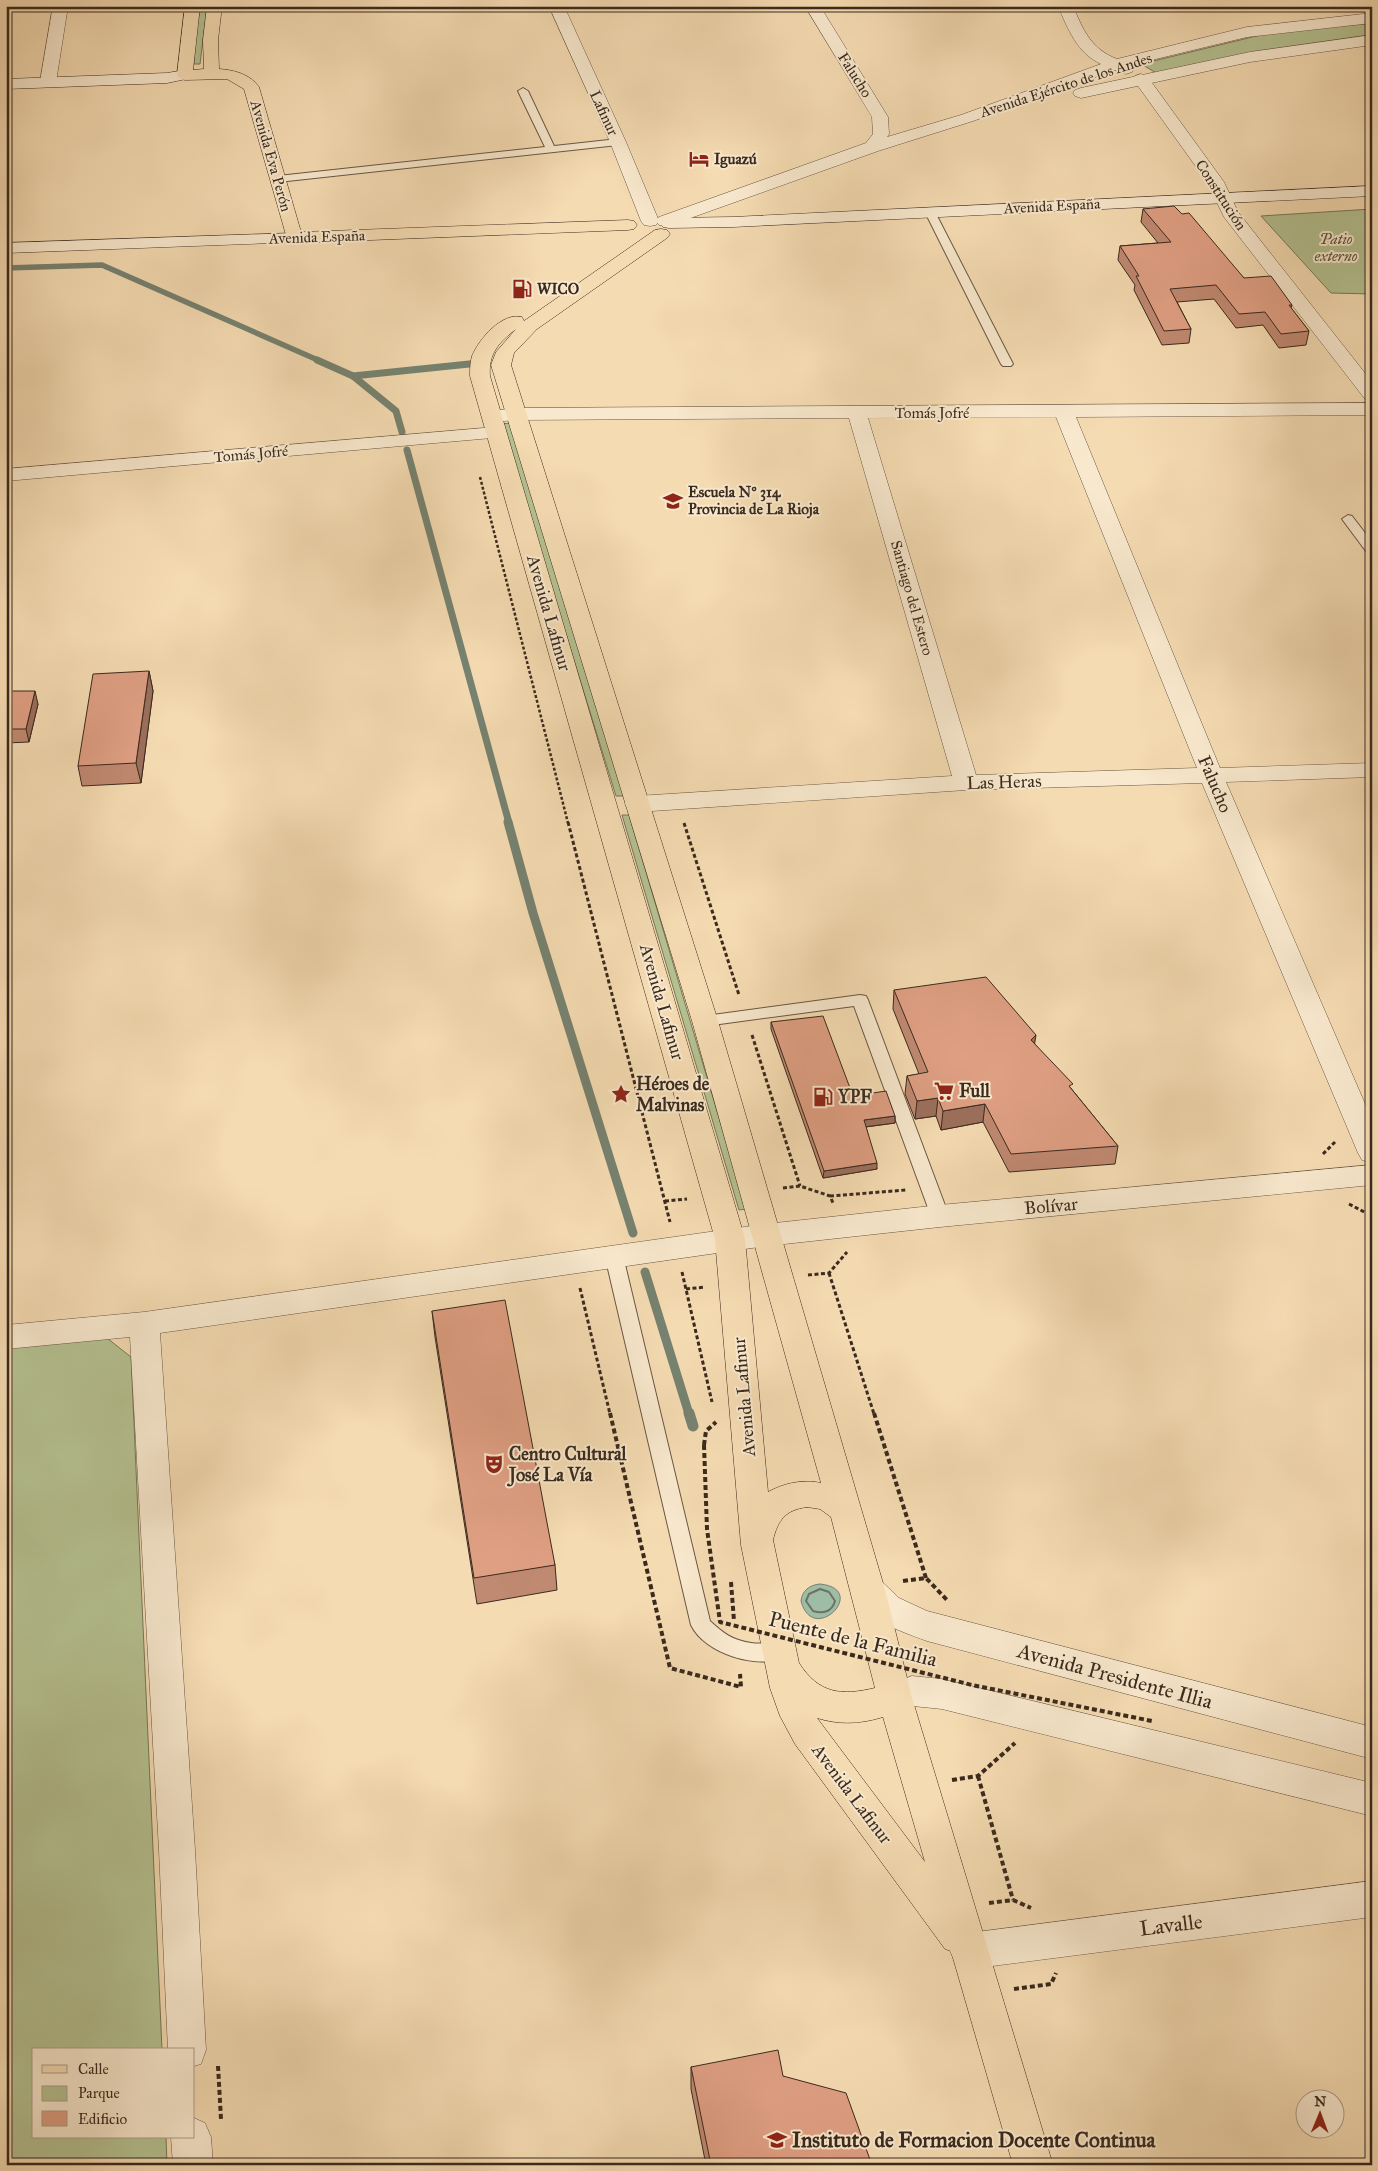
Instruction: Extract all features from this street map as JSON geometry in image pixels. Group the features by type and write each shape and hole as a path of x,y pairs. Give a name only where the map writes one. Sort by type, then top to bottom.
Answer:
{"main road":[{"path":"185,75 190,16 193,6"},
{"path":"212,74 210,43 215,6"},
{"name":"Avenida Eva Perón","path":"185,75 229,74 240,78 250,86 294,238"},
{"name":"Avenida España","path":"294,238 655,227"},
{"name":"Avenida Lafinur","path":"655,227 503,329 487,345 482,353 479,368 501,421 637,804 705,1021 868,1590 895,1698 1033,2165"},
{"name":"Avenida Lafinur","path":"501,421 730,1239 757,1545 790,1700 807,1732 969,1951"},
{"path":"757,1545 760,1522 772,1506 784,1498 800,1494 816,1495 831,1500 844,1509"},
{"path":"780,1657 793,1684 809,1698 822,1704 853,1709 868,1707 895,1698"}],"street":[{"path":"49,80 61,6"},
{"name":"Lafinur","path":"556,6 655,227"},
{"name":"Falucho","path":"812,6 880,117 881,134 872,147"},
{"name":"Constitución","path":"1065,6 1082,42 1089,51 1117,64 1141,79 1215,182 1230,213 1372,395"},
{"name":"Avenida Ejército de los Andes","path":"655,227 872,147 967,118 1117,64 1247,32 1372,18"},
{"name":"Avenida Ejército de los Andes","path":"967,118 1141,79 1283,51 1372,40"},
{"path":"6,78 49,80 167,78 185,75"},
{"path":"6,84 49,80"},
{"name":"Avenida España","path":"655,227 1372,191"},
{"name":"Avenida España","path":"6,248 294,238"},
{"name":"Tomás Jofré","path":"6,476 470,435 501,421 857,413 1372,409"},
{"name":"Falucho","path":"1064,412 1212,777 1372,1153"},
{"name":"Santiago del Estero","path":"857,413 966,783"},
{"name":"Las Heras","path":"637,804 966,783 1212,777 1372,770"},
{"name":"Bolívar","path":"6,1337 144,1324 730,1239 940,1216 1372,1175"},
{"path":"144,1324 202,2055"},
{"name":"Avenida Presidente Illia","path":"868,1590 875,1600 890,1611 927,1626 1372,1743"},
{"path":"895,1698 912,1691 930,1692 1372,1800"},
{"name":"Lavalle","path":"969,1951 1372,1899"},
{"path":"193,2165 206,2133"}],"lane":[{"path":"523,91 551,150"},
{"path":"278,180 618,142"},
{"path":"930,212 1007,364"},
{"path":"1348,519 1372,551"},
{"path":"705,1021 860,1000 940,1216"},
{"path":"614,1256 700,1625 722,1644 780,1657"}],"path":[{"path":"470,435 676,1247 712,1403"},
{"path":"829,1273 926,1578"},
{"path":"580,1287 670,1668 741,1687 731,1579"},
{"path":"714,1412 717,1432"},
{"name":"Puente de la Familia","path":"716,1422 706,1431 704,1446 707,1529 720,1622 972,1685 1152,1721"},
{"path":"920,1784 978,1776 1018,1740 1025,1715"},
{"path":"978,1776 1013,1900"},
{"path":"202,2055 206,2133"}],"green space":[{"path":"201,6 207,6 200,64 194,64 195,34"},
{"path":"1372,23 1372,36 1264,52 1158,74 1141,64 1269,33"},
{"name":"Patio externo","path":"1372,209 1372,294 1331,293 1261,216"},
{"path":"510,423 624,796 616,796 501,424"},
{"path":"622,815 629,815 746,1209 739,1210"},
{"path":"107,1338 131,1357 162,2048 32,2048 32,2138 166,2138 167,2165 6,2165 6,1348"}],"water":[{"path":"820,1584 834,1588 840,1595 839,1604 834,1612 825,1617 816,1618 807,1614 801,1601 807,1589"}],"building":[{"path":"1174,206 1182,214 1189,213 1244,278 1271,276 1292,305 1289,305 1309,331 1281,334 1265,312 1239,314 1216,285 1170,289 1191,329 1164,331 1136,276 1139,276 1120,246 1171,242 1143,209"},
{"path":"149,671 136,763 78,766 93,674"},
{"path":"6,691 35,691 26,729 6,729"},
{"path":"986,977 1036,1035 1031,1040 1073,1084 1069,1086 1118,1146 1011,1154 985,1104 943,1111 938,1098 917,1101 907,1076 928,1072 894,990"},
{"name":"YPF","path":"823,1016 853,1096 886,1091 895,1116 864,1120 877,1163 824,1171 771,1022"},
{"name":"Centro Cultural José La Vía","path":"505,1300 555,1565 474,1578 432,1311"},
{"name":"Instituto de Formacion Docente Continua","path":"778,2050 783,2076 846,2093 872,2165 711,2165 691,2067"}],"waterway":[{"path":"6,268 102,265 320,361"},
{"path":"317,360 353,376"},
{"path":"353,376 479,363"},
{"path":"353,376 396,411 402,432"},
{"path":"407,450 509,823"},
{"path":"508,822 533,913 633,1233"},
{"path":"645,1272 689,1414"},
{"path":"689,1413 693,1426"}],"place":[{"name":"Iguazú","path":"699,159"},
{"name":"WICO","path":"522,289"},
{"name":"Escuela Nº 314 Provincia de La Rioja","path":"673,501"},
{"name":"Full","path":"944,1091"},
{"name":"Héroes de Malvinas","path":"621,1094"},
{"name":"YPF","path":"823,1097"},
{"name":"Centro Cultural José La Vía","path":"494,1464"},
{"name":"Instituto de Formacion Docente Continua","path":"777,2140"}]}
